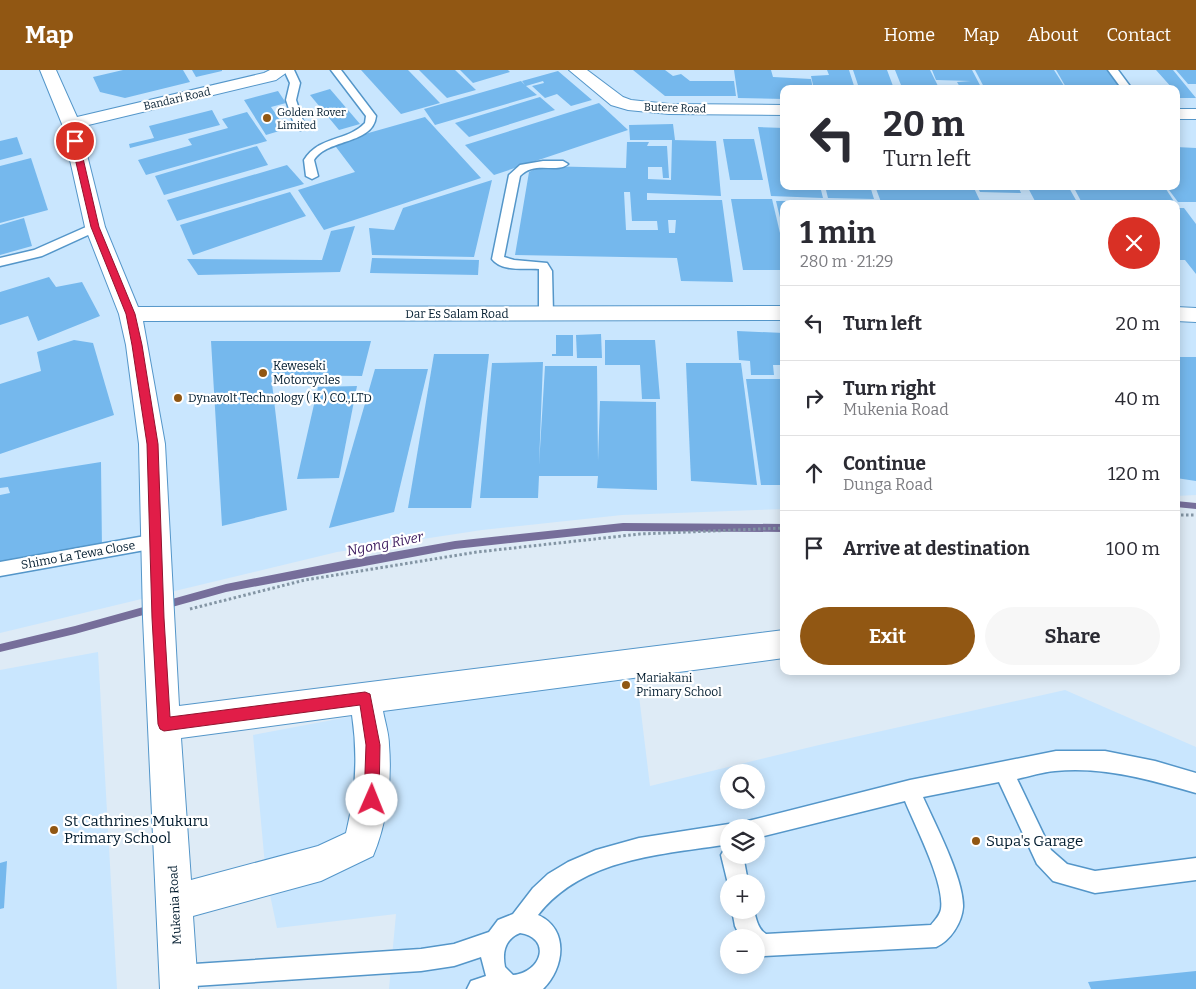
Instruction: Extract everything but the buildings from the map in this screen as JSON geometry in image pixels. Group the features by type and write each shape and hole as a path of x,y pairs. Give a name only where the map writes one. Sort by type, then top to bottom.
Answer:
{"street":[{"name":"Mukenia Road","path":"48,70 71,124 95,227 130,314 137,345 152,444 158,618 179,982"},
{"name":"Butere Road","path":"577,70 617,101 628,105 669,109 780,110"},
{"name":"Bandari Road","path":"71,124 272,72"},
{"path":"1180,114 1196,114"},
{"name":"Dar Es Salam Road","path":"130,314 780,313"},
{"path":"1180,314 1196,315"},
{"path":"164,724 780,645"},
{"path":"174,902 321,863 361,844 372,800 373,745 365,698"}],"lane":[{"path":"289,70 295,83 291,100 300,127"},
{"path":"312,176 309,160 316,149 362,132 371,125 371,116 336,70"},
{"path":"1113,70 1124,85"},
{"path":"546,314 546,271 543,266 510,264 498,259 515,175 518,171 536,164 562,164"},
{"path":"0,262 38,253 95,227"},
{"name":"Shimo La Tewa Close","path":"0,569 102,552 156,550"},
{"path":"765,826 910,790 1056,761 1105,761 1154,771 1196,784"},
{"path":"1004,772 1044,857 1061,873 1095,882 1196,869"},
{"path":"765,945 936,936 946,924 953,904 943,870 910,790"},
{"path":"520,922 534,902 556,882 594,862 636,849 720,836"},
{"path":"479,989 507,986 522,989 538,986 548,970 551,952 546,936 535,925 520,922 507,927 496,941 492,957 496,974 507,986"},
{"path":"179,982 421,960 454,955 496,941"}],"path":[{"path":"1180,515 1196,515"},
{"path":"158,618 274,587 378,567 467,554 552,542 642,534 780,528"}],"shaded area":[{"path":"0,70 1196,70 1196,495 1180,496 1180,200 780,200 780,509 622,515 482,530 337,552 0,633"},
{"name":"St Cathrines Mukuru Primary School","path":"98,652 117,989 0,989 0,670"},
{"path":"635,663 650,786 720,769 720,809 765,809 765,764 741,764 1065,690 1196,747 1196,989 389,989 396,914 277,928 266,876 253,735"}],"waterway":[{"name":"Ngong River","path":"1180,504 1196,506"},
{"name":"Ngong River","path":"0,648 75,630 226,588 455,545 623,527 780,528"}],"place":[{"name":"Golden Rover Limited","path":"267,118"},
{"name":"Keweseki Motorcycles","path":"263,373"},
{"name":"Dynavolt Technology ( K ) CO.,LTD","path":"178,398"},
{"name":"Mariakani Primary School","path":"626,685"},
{"name":"St Cathrines Mukuru Primary School","path":"54,830"},
{"name":"Supa's Garage","path":"976,841"}],"route":[{"path":"75,141 95,227 130,314 137,345 152,444 164,724 365,698 373,745 372,800"}]}
